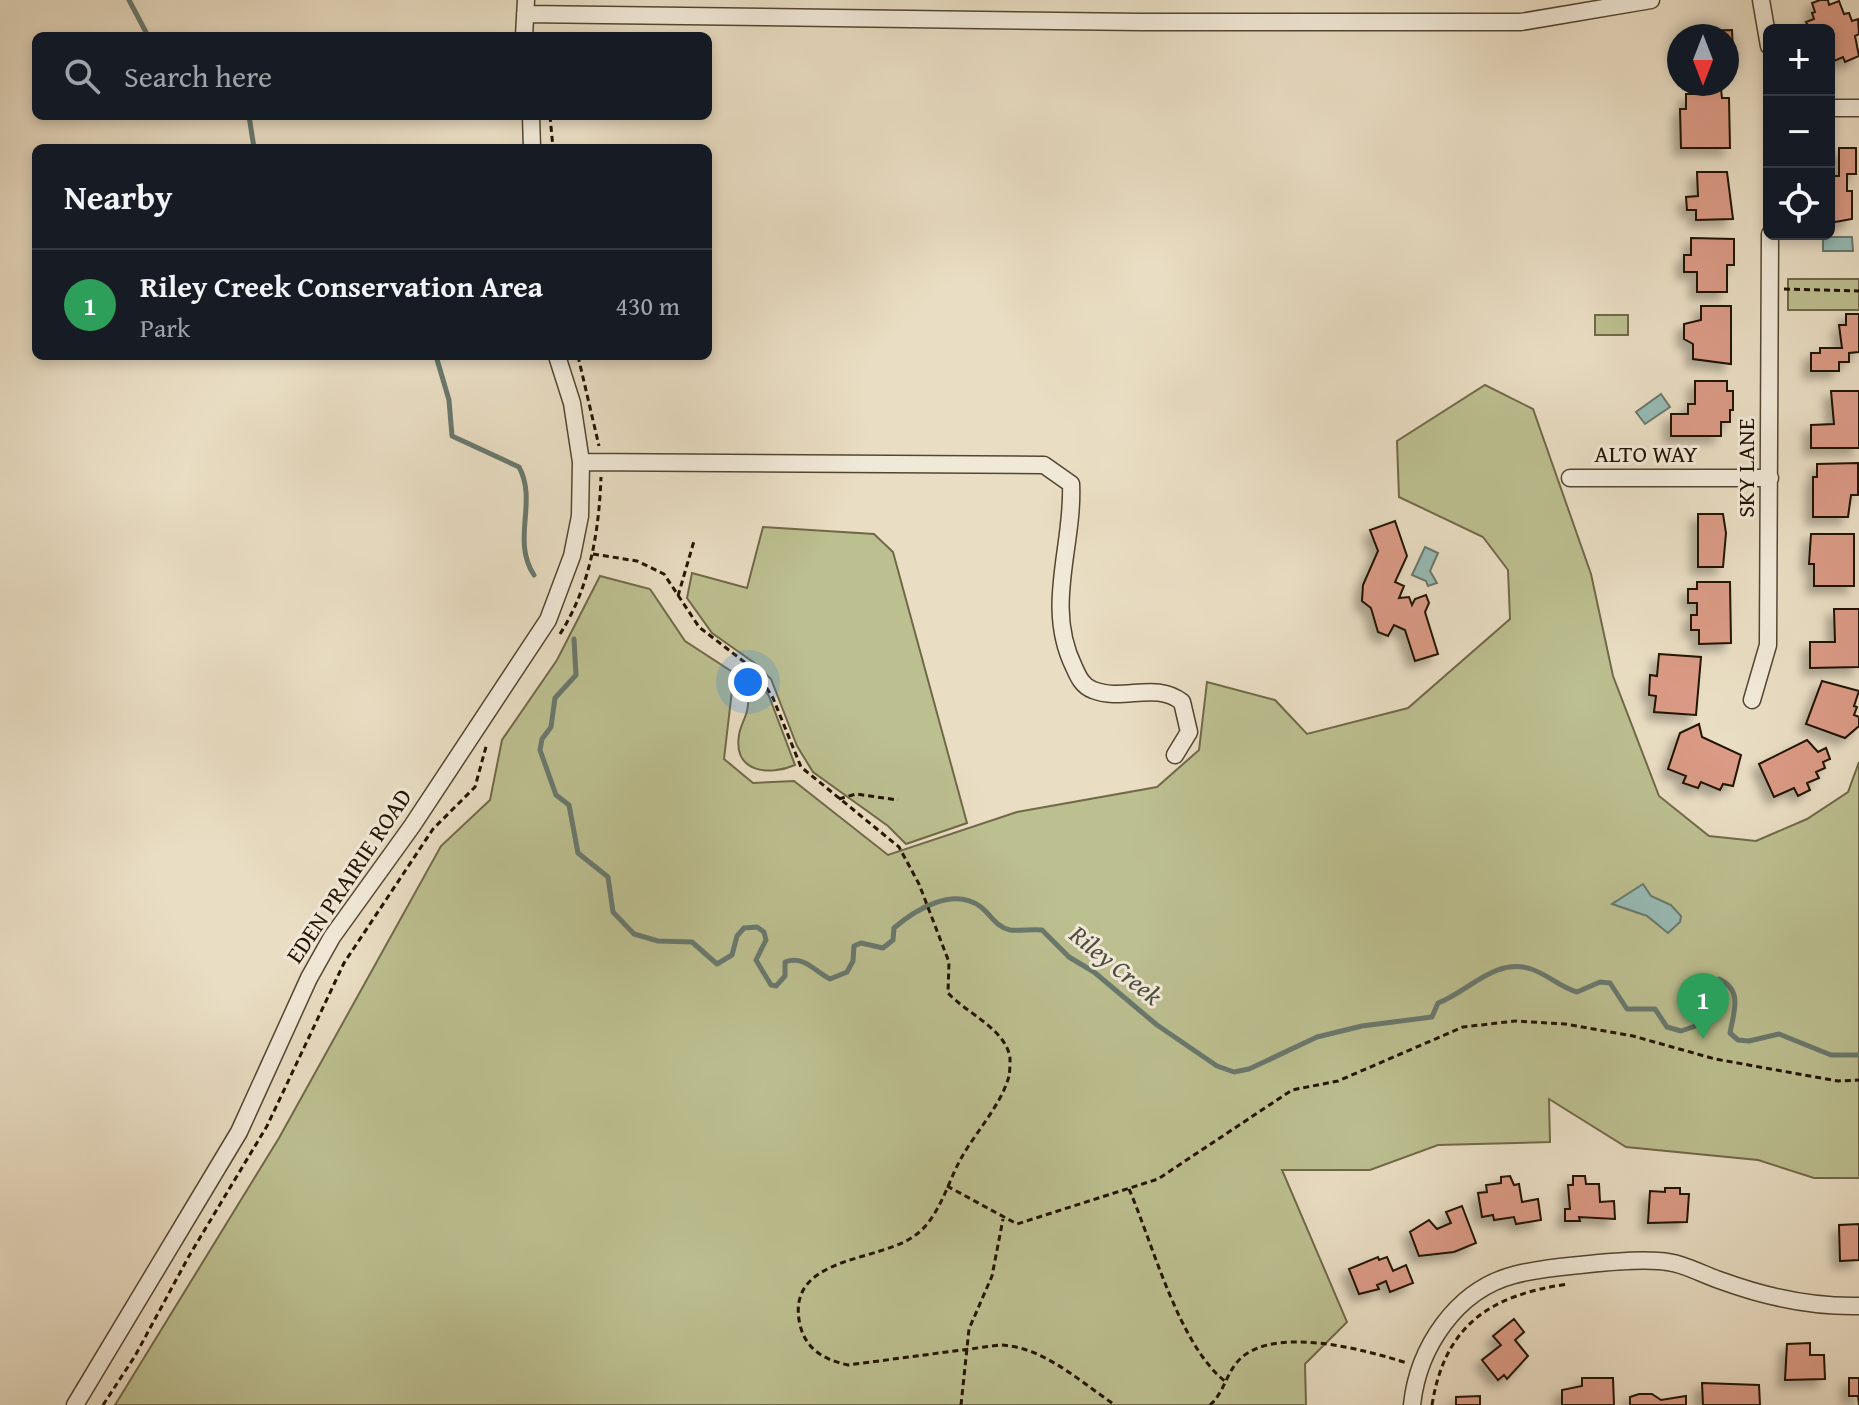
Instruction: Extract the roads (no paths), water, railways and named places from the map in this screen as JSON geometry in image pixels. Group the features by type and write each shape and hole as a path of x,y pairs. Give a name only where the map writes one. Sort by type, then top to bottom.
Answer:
{"street":[{"path":"524,32 525,7 581,16 1528,22 1651,0"},
{"path":"1761,0 1765,24"},
{"path":"1835,108 1859,108"},
{"path":"531,120 532,144"},
{"name":"SKY LANE","path":"1752,700 1768,645 1770,240"},
{"name":"EDEN PRAIRIE ROAD","path":"75,1405 239,1132 302,992 332,937 412,826 548,620 565,577 579,525 581,462 572,403 558,360"},
{"path":"581,462 1044,465 1071,484 1059,580 1063,640 1072,664 1082,683 1093,690 1124,695 1159,691 1182,702 1189,732 1175,755"},
{"name":"ALTO WAY","path":"1570,478 1770,478"},
{"path":"1412,1405 1420,1368 1444,1323 1462,1303 1486,1286 1512,1275 1551,1268 1659,1261 1682,1265 1780,1299 1859,1306"}],"water":[{"path":"1852,237 1853,251 1823,251 1823,240"},
{"path":"1661,394 1670,407 1645,424 1636,412"},
{"path":"1425,547 1438,553 1430,571 1437,583 1428,586 1426,581 1412,575"},
{"path":"1643,884 1651,896 1671,905 1681,916 1680,922 1668,933 1647,916 1612,904"}],"waterway":[{"name":"Riley Creek","path":"129,0 146,32"},
{"name":"Riley Creek","path":"250,120 253,144"},
{"name":"Riley Creek","path":"437,360 449,400 452,436 519,467 526,494 525,548 534,575"},
{"name":"Riley Creek","path":"574,639 576,675 555,698 551,727 542,739 540,750 556,795 569,805 578,853 608,877 613,912 634,934 658,941 692,942 717,964 732,955 737,936 744,928 757,927 764,932 766,940 756,960 771,985 776,986 785,976 785,962 792,960 804,962 830,979 847,972 853,961 854,946 861,943 883,948 893,940 894,928 913,914 935,903 959,899 981,907 1005,928 1042,930 1069,957 1094,972 1157,1025 1217,1066 1234,1072 1249,1069 1317,1037 1362,1026 1432,1017 1438,1003 1482,977 1518,967 1537,971 1577,992 1600,982 1610,983 1627,1009 1655,1009 1667,1027 1681,1031 1710,1021 1719,979 1727,984 1734,995 1735,1009 1730,1033 1738,1040 1749,1041 1779,1034 1831,1055 1859,1055"}],"place":[{"name":"Riley Creek Conservation Area","path":"1703,1039"}]}
